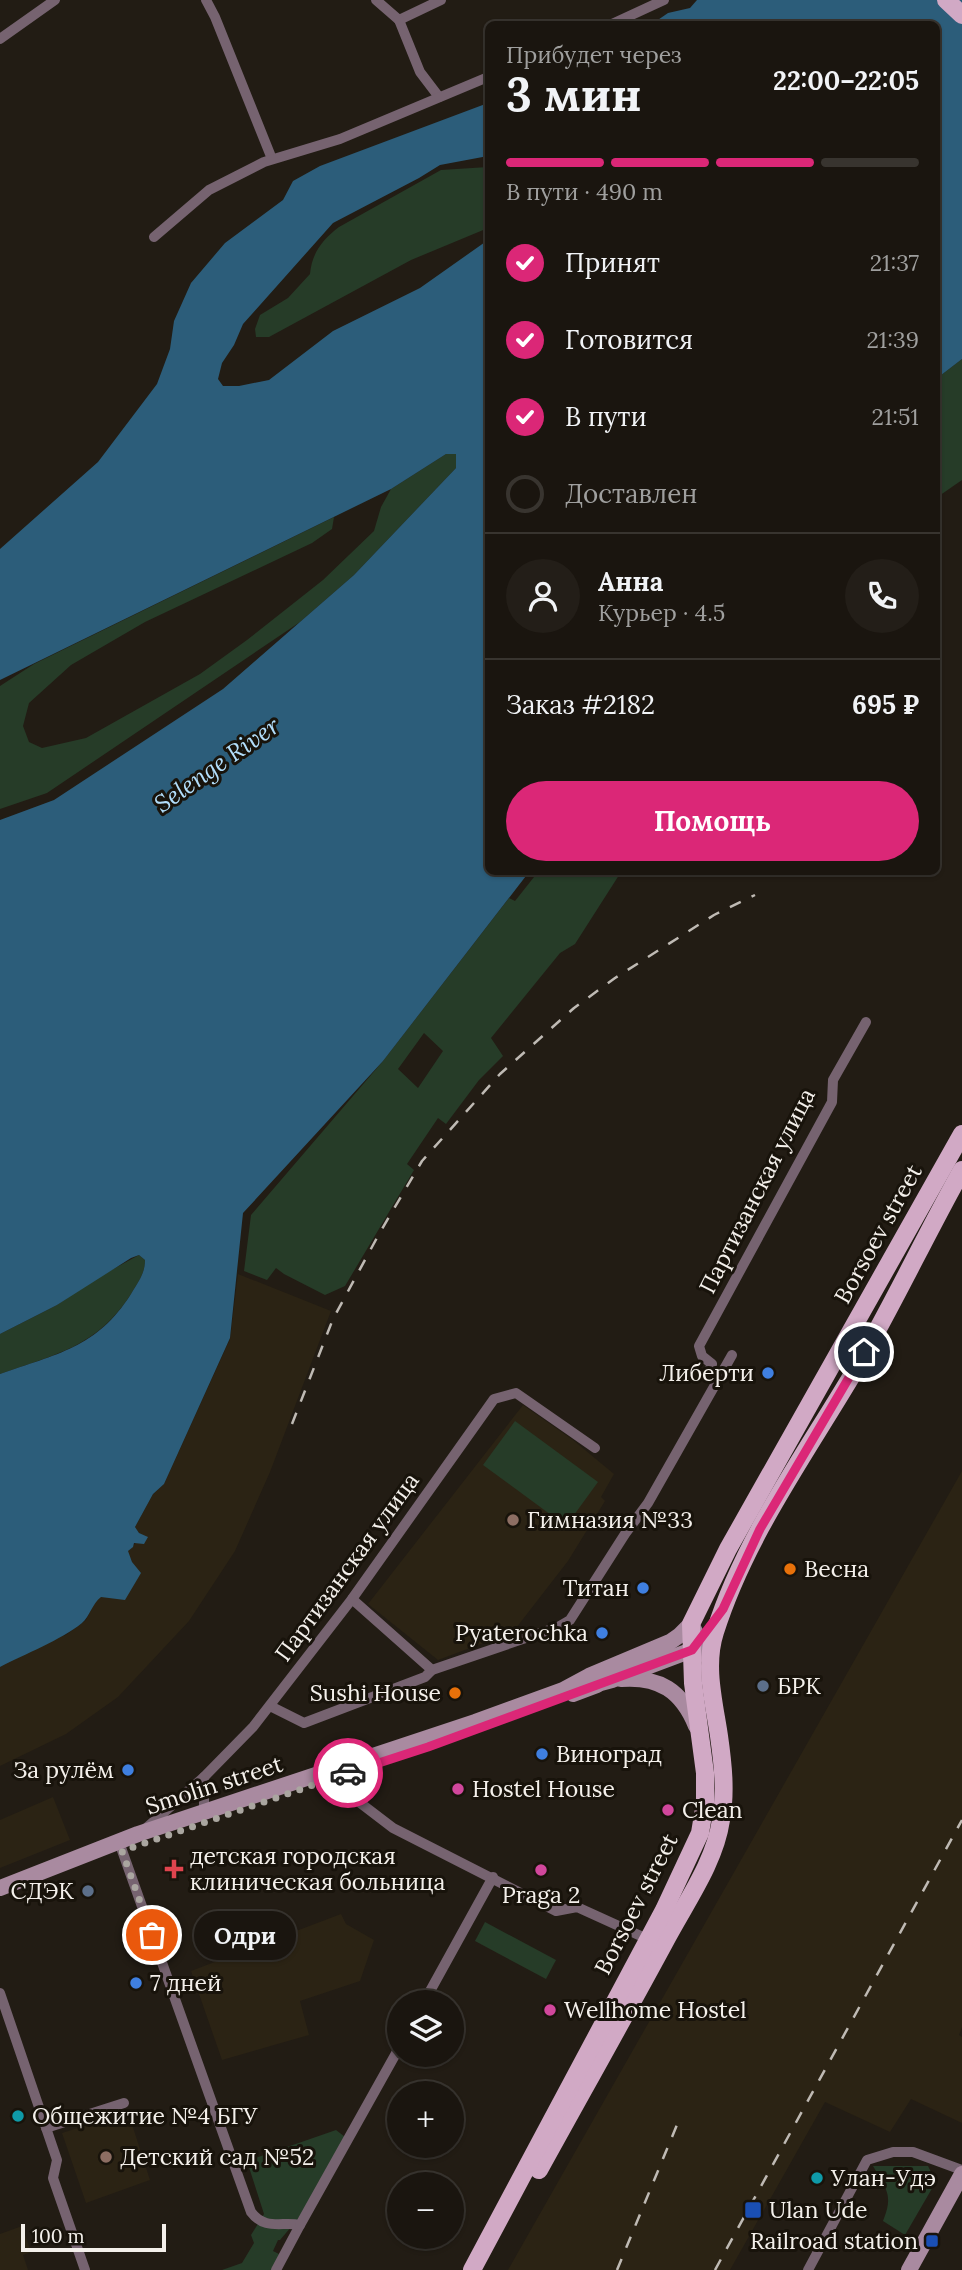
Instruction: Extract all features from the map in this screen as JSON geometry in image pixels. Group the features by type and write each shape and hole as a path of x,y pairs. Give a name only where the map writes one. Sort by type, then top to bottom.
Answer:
{"main road":[{"path":"946,0 962,15"},
{"name":"Borsoev street","path":"472,2270 655,1942 715,1848 721,1821 723,1776 709,1659 714,1635 752,1525 962,1134"},
{"name":"Borsoev street","path":"484,2270 655,1942 700,1833 705,1803 705,1773 697,1728 695,1638 719,1567 752,1525 853,1374 962,1170"},
{"name":"Smolin street","path":"605,1683 695,1638 723,1609"},
{"name":"Smolin street","path":"0,1888 120,1846 138,1834 326,1776 563,1690 680,1635 695,1638"},
{"path":"695,1638 709,1659"},
{"name":"Smolin street","path":"563,1690 605,1683 652,1680 681,1698 697,1728"},
{"path":"0,1897 120,1846 605,1683"},
{"path":"909,2270 962,2172"}],"street":[{"path":"31,0 37,10"},
{"path":"0,39 37,10 55,0"},
{"path":"206,0 215,16 272,159"},
{"path":"376,0 400,20 420,72 439,97"},
{"path":"400,20 441,0"},
{"path":"618,21 664,0"},
{"path":"153,237 209,190 272,159 340,139 485,78"},
{"name":"Партизанская улица","path":"707,1376 712,1364 702,1356 699,1346 832,1102 833,1080 866,1022"},
{"path":"270,1706 304,1723 425,1677 432,1671 558,1627 570,1620 648,1503 732,1355"},
{"name":"Партизанская улица","path":"138,1834 204,1777 253,1727 352,1599 494,1399 516,1393 596,1448"},
{"path":"352,1599 432,1671"},
{"path":"326,1776 393,1828 556,1911 577,1907 655,1942"},
{"path":"204,1777 204,1813"},
{"path":"120,1846 251,2212 255,2217 278,2227 296,2224"},
{"path":"431,1990 493,1877"},
{"path":"0,1993 57,2160 53,2178 85,2270"},
{"path":"276,2270 296,2224 388,2067"},
{"path":"46,2128 124,2103"},
{"path":"808,2270 867,2160 893,2152 913,2152 962,2172"}],"shaded area":[{"path":"238,1274 331,1311 270,1472 235,1551 189,1621 118,1697 66,1734 0,1766 0,1667 66,1635 86,1620 96,1600 132,1562 127,1551 137,1542 139,1533 135,1527 153,1494 164,1484 230,1339"},
{"name":"Гимназия №33","path":"523,1405 573,1440 614,1474 601,1497 605,1501 568,1561 513,1632 438,1660 368,1604"},
{"path":"962,1471 962,2027 959,2035 962,2037 962,2123 911,2099 890,2132 825,2102 730,2270 508,2270"},
{"path":"53,1797 70,1840 0,1868 0,1820"},
{"path":"341,1914 346,1924 374,1940 360,1981 300,2001 309,2035 222,2060 191,1971"},
{"name":"Детский сад №52","path":"128,2112 150,2180 86,2203 62,2133"},
{"path":"22,2226 31,2252 23,2255 28,2270 0,2270 0,2234"}],"green space":[{"path":"485,167 485,229 411,260 269,337 256,337 255,329 260,315 288,298 310,274 319,248 339,227 441,170"},
{"path":"962,359 962,480 940,495 940,376"},
{"path":"446,454 456,454 456,468 354,575 300,622 47,793 0,809 0,686 34,664 334,517 332,529 312,543 145,622 71,665 29,703 23,726 29,742 42,748 86,738 200,674 247,640 323,580 374,531 381,507 391,489"},
{"path":"536,875 619,875 575,944 560,953 491,1038 503,1056 479,1080 446,1124 438,1118 407,1164 414,1170 345,1286 325,1295 276,1268 267,1280 244,1271 251,1215 383,1061 509,898 515,901","holes":["424,1033 443,1051 418,1088 398,1069"]},
{"path":"139,1255 145,1260 141,1278 118,1312 104,1326 57,1354 0,1374 0,1334 57,1305 95,1279"},
{"path":"515,1421 598,1482 566,1526 483,1465"},
{"path":"485,1922 556,1960 546,1979 475,1941"},
{"path":"336,2130 349,2140 297,2220 278,2240 273,2251 279,2254 274,2270 222,2270 242,2263 254,2243 251,2235 264,2214 247,2161"},
{"path":"873,2166 928,2166 933,2176 934,2185 905,2235 883,2221 888,2205 887,2192"}],"water":[{"path":"697,0 962,0 962,359 940,376 940,21 656,21 668,13 690,8"},
{"name":"Selenge River","path":"485,104 485,157 440,165 333,223 243,324 222,363 218,379 223,386 269,380 333,331 420,288 485,242 485,875 527,875 383,1061 243,1213 230,1338 164,1484 153,1494 135,1527 139,1533 148,1537 144,1544 134,1543 128,1551 132,1562 141,1573 125,1600 101,1597 85,1620 73,1629 0,1667 0,1374 57,1354 89,1338 118,1312 131,1294 142,1274 145,1260 139,1255 131,1258 57,1305 0,1334 0,820 54,800 223,689 354,575 456,468 456,454 446,454 391,489 0,680 0,549 98,462 157,384 170,349 174,321 191,283 225,243 283,200 293,181 320,166"}],"railway":[{"path":"292,1424 333,1319 422,1161 500,1074 574,1008 615,978 714,915 755,895"},
{"path":"715,2270 962,1820"},
{"path":"617,2270 679,2120"}],"way so far":[{"path":"152,1935 122,1851 348,1773"}],"place":[{"name":"Либерти","path":"768,1373"},
{"name":"Гимназия №33","path":"513,1520"},
{"name":"Весна","path":"790,1569"},
{"name":"Титан","path":"643,1588"},
{"name":"Pyaterochka","path":"602,1633"},
{"name":"БРК","path":"763,1686"},
{"name":"Sushi House","path":"455,1693"},
{"name":"Виноград","path":"542,1754"},
{"name":"За рулём","path":"128,1770"},
{"name":"Hostel House","path":"458,1789"},
{"name":"Clean","path":"668,1810"},
{"name":"детская городская клиническая больница","path":"174,1869"},
{"name":"Praga 2","path":"541,1870"},
{"name":"СДЭК","path":"88,1891"},
{"name":"Одри","path":"152,1935"},
{"name":"7 дней","path":"136,1983"},
{"name":"Wellhome Hostel","path":"550,2010"},
{"name":"Общежитие №4 БГУ","path":"18,2116"},
{"name":"Детский сад №52","path":"106,2157"},
{"name":"Улан-Удэ","path":"817,2178"},
{"name":"Ulan Ude","path":"753,2210"},
{"name":"Railroad station","path":"932,2241"}],"route":[{"path":"348,1773 428,1747 692,1650 723,1609 760,1529 864,1352"}]}
